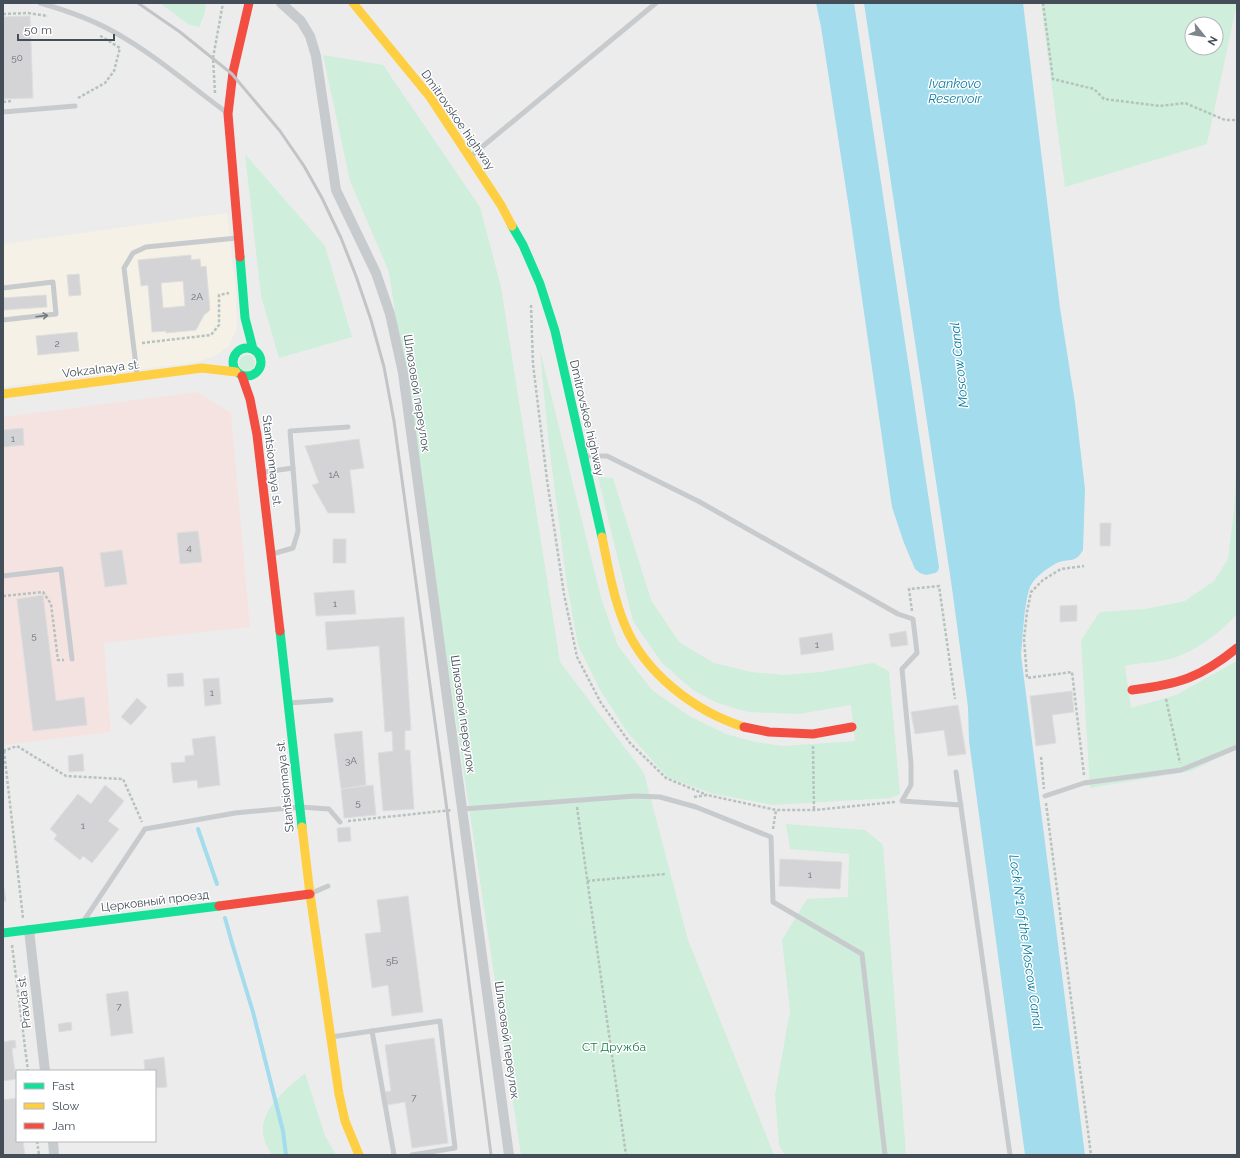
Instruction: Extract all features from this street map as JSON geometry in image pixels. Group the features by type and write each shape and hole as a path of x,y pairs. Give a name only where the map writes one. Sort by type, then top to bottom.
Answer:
{"main road":[{"path":"249,3 232,74 228,114 245,318 253,349"},
{"name":"Dmitrovskoe highway","path":"353,3 430,98 470,156 501,205 523,246 540,284 556,330 617,604 627,630 639,651 673,688 695,704 717,717 737,725 760,731 785,734 814,734 852,727"},
{"path":"245,318 244,329 232,361 234,369 248,388 254,410"},
{"path":"202,368 246,347 253,349 261,358 260,367 255,381 254,410"},
{"path":"202,368 249,376 255,381"},
{"name":"Vokzalnaya st.","path":"3,394 202,368"},
{"name":"Stantsionnaya st.","path":"254,410 310,894 339,1094 345,1121 359,1155"},
{"path":"1132,690 1175,684 1200,674 1220,662 1237,648"},
{"name":"Церковный проезд","path":"3,933 310,894"}],"street":[{"name":"Шлюзовой переулок","path":"281,3 301,21 310,36 316,56 336,190 376,273 390,314 403,373 509,1155"},
{"name":"Pravda st.","path":"27,930 45,1070"},
{"path":"53,1142 54,1155"}],"lane":[{"path":"40,3 80,16 114,32 141,49 228,114"},
{"path":"470,156 656,3"},
{"path":"3,112 75,106"},
{"path":"137,376 124,268 132,253 146,247 238,238"},
{"path":"3,288 53,282 56,314 3,320"},
{"path":"271,554 293,548 298,531 290,431 348,427"},
{"path":"584,456 607,456 691,497 898,614 912,620 918,653 902,669 911,764 911,785 902,801 961,805"},
{"path":"262,472 293,468"},
{"path":"3,576 61,569 72,659"},
{"path":"288,703 331,700"},
{"path":"1046,796 1084,783 1181,770 1237,747"},
{"path":"956,772 1010,1155"},
{"path":"463,809 635,796 660,797 696,807 771,837 773,902 862,954 885,1155"},
{"path":"83,922 145,829 235,813 300,807 329,809 340,822"},
{"path":"310,894 328,886"},
{"path":"331,1037 440,1021 454,1148 412,1155"},
{"path":"372,1031 394,1155"}],"path":[{"path":"216,105 212,58 223,3"},
{"path":"1043,3 1052,79 1094,89 1104,99 1160,106 1186,103 1225,120 1237,119"},
{"path":"3,14 28,13"},
{"path":"71,98 79,98 105,83 114,71 120,48 96,33"},
{"path":"3,102 18,101"},
{"path":"133,344 211,335 219,325 220,295 230,293 229,286"},
{"path":"531,302 533,364 547,480 564,594 577,657 601,703 630,743 666,778 707,795 776,810 814,810 902,801"},
{"path":"1084,566 1062,569 1043,580 1031,592 1024,639 1027,678 1072,672 1084,783"},
{"path":"912,620 909,589 938,586 955,699"},
{"path":"3,596 43,592 51,604 58,660 72,659"},
{"path":"1166,694 1181,770"},
{"path":"813,742 814,810"},
{"path":"27,930 4,751 17,746 66,776 123,779 145,829"},
{"path":"1040,757 1091,1155"},
{"path":"674,801 707,795"},
{"path":"576,801 626,1155"},
{"path":"340,822 463,809"},
{"path":"771,837 776,810"},
{"path":"587,881 666,874"},
{"path":"11,940 28,1070"},
{"path":"37,1142 39,1155"}],"shaded area":[{"path":"227,213 236,294 237,328 229,346 217,355 198,362 3,387 3,244"},
{"path":"197,392 231,413 250,627 104,643 111,732 3,745 3,417"}],"green space":[{"path":"160,3 206,3 205,12 199,27 188,24"},
{"path":"1041,3 1237,3 1207,144 1065,187"},
{"name":"СТ Дружба","path":"323,55 383,65 480,207 501,287 560,662 644,773 688,940 774,1155 521,1155 389,272 350,181"},
{"path":"245,154 325,246 352,337 279,358 261,296"},
{"path":"540,350 601,598 618,646 652,690 689,716 726,734 755,742 783,746 855,741 851,705 799,714 748,712 717,703 693,690 662,663 633,621 598,477 613,478 651,600 679,642 714,663 751,672 784,675 820,672 873,663 889,671 900,794 891,798 773,805 710,793 667,777 627,732 599,688 578,645 567,585 548,437"},
{"path":"247,355 253,357 255,363 253,369 247,371 241,369 239,363 241,357"},
{"path":"1237,449 1237,614 1208,640 1192,650 1168,660 1125,666 1131,708 1176,695 1237,661 1237,749 1191,771 1090,788 1081,640 1100,612 1146,609 1185,601 1214,581 1228,559 1234,511"},
{"path":"786,824 865,830 883,845 906,1155 785,1155 779,1146 775,1095 790,1011 782,940 807,899 848,897 849,854 790,849"},
{"path":"305,1073 325,1136 336,1155 272,1155 264,1138 263,1128 265,1118 269,1109 282,1093"}],"water":[{"path":"816,3 854,3 939,567 938,571 935,573 926,575 915,569 904,543 892,507 850,215"},
{"name":"Ivankovo Reservoir","path":"864,3 1023,3 1060,308 1075,403 1085,489 1083,550 1077,558 1059,562 1048,568 1037,577 1030,587 1026,602 1021,655 1085,1155 1025,1155 969,741 968,707 952,588"}],"building":[{"path":"30,16 33,98 3,99 3,17"},
{"path":"191,255 191,260 200,259 201,267 206,266 210,310 204,315 196,330 166,333 166,331 152,332 148,285 141,286 138,260","holes":["183,281 185,306 163,308 161,283"]},
{"path":"79,274 81,295 69,296 67,275"},
{"path":"46,295 47,307 3,310 3,298"},
{"path":"77,332 79,351 38,355 36,336"},
{"path":"23,428 24,445 3,447 3,430"},
{"path":"359,439 364,468 350,470 355,513 328,513 312,485 319,483 305,446"},
{"path":"1100,523 1111,523 1110,546 1100,546"},
{"path":"198,531 202,562 180,564 177,533"},
{"path":"333,539 346,539 346,563 333,563"},
{"path":"122,550 127,584 105,587 100,553"},
{"path":"354,590 356,614 316,616 314,593"},
{"path":"43,595 56,701 84,697 87,725 33,731 17,599"},
{"path":"1077,605 1077,621 1060,622 1060,606"},
{"path":"404,617 411,730 405,731 405,750 410,750 414,809 383,811 378,753 393,751 392,731 385,732 379,646 327,650 325,622"},
{"path":"906,631 908,645 891,647 889,634"},
{"path":"832,633 834,650 801,655 799,638"},
{"path":"183,673 184,686 168,687 167,674"},
{"path":"219,678 221,704 205,706 203,679"},
{"path":"1072,691 1074,712 1052,715 1056,743 1036,746 1030,696"},
{"path":"137,698 147,707 131,725 121,717"},
{"path":"958,705 966,754 948,756 944,730 915,734 911,712"},
{"path":"362,731 366,785 341,789 334,734"},
{"path":"215,736 220,785 198,788 197,780 173,783 171,763 185,762 185,756 194,755 192,739"},
{"path":"83,754 84,771 69,772 68,756"},
{"path":"105,785 124,801 108,821 119,829 92,863 83,856 80,860 54,839 57,835 50,829 78,794 91,804"},
{"path":"373,785 376,815 344,818 341,789"},
{"path":"350,827 351,841 338,842 337,828"},
{"path":"780,859 842,862 840,889 779,886"},
{"path":"3,887 6,901 3,902"},
{"path":"408,896 423,1012 392,1016 388,985 372,988 365,934 381,932 377,900"},
{"path":"128,991 133,1033 111,1036 106,994"},
{"path":"71,1022 72,1030 59,1032 58,1024"},
{"path":"434,1038 448,1143 412,1148 405,1102 387,1105 385,1092 391,1091 385,1045"},
{"path":"15,1040 16,1048 12,1048 16,1079 3,1081 3,1042"},
{"path":"164,1057 167,1087 156,1088 156,1070 145,1070 144,1060"},
{"path":"16,1098 16,1142 23,1142 25,1155 3,1155 3,1100"}],"waterway":[{"path":"198,829 217,884"},
{"path":"225,918 253,1012 283,1131 286,1155"}],"railway":[{"path":"138,3 180,32 232,74 280,131 304,166 322,198 341,238 371,320 384,367 394,421 447,810 491,1155"}],"traffic: fast":[{"path":"512,226 523,245 540,284 555,331 602,537"},
{"path":"240,257 245,318 253,349"},
{"path":"247,348 253,349 257,352 260,356 261,362 260,368 257,372 253,375 247,376 241,375 237,372 234,368 233,362 234,356 237,352 241,349 247,348"},
{"path":"280,631 302,827"},
{"path":"3,933 219,906"}],"traffic: slow":[{"path":"353,3 430,97 501,205 512,226"},
{"path":"3,394 202,368 236,372"},
{"path":"602,537 611,581 620,613 633,641 644,658 658,674 689,700 725,720 744,727"},
{"path":"302,827 310,894 339,1094 345,1121 359,1155"}],"traffic: jam":[{"path":"240,257 228,114 233,72 249,3"},
{"path":"242,376 250,399 257,435 280,631"},
{"path":"1132,690 1163,685 1188,678 1212,666 1237,648"},
{"path":"744,727 769,732 813,734 852,727"},
{"path":"219,906 310,894"}],"water label":[{"name":"Moscow Canal","path":"959,365"},
{"name":"Lock №1 of the Moscow Canal","path":"1026,942"}]}
